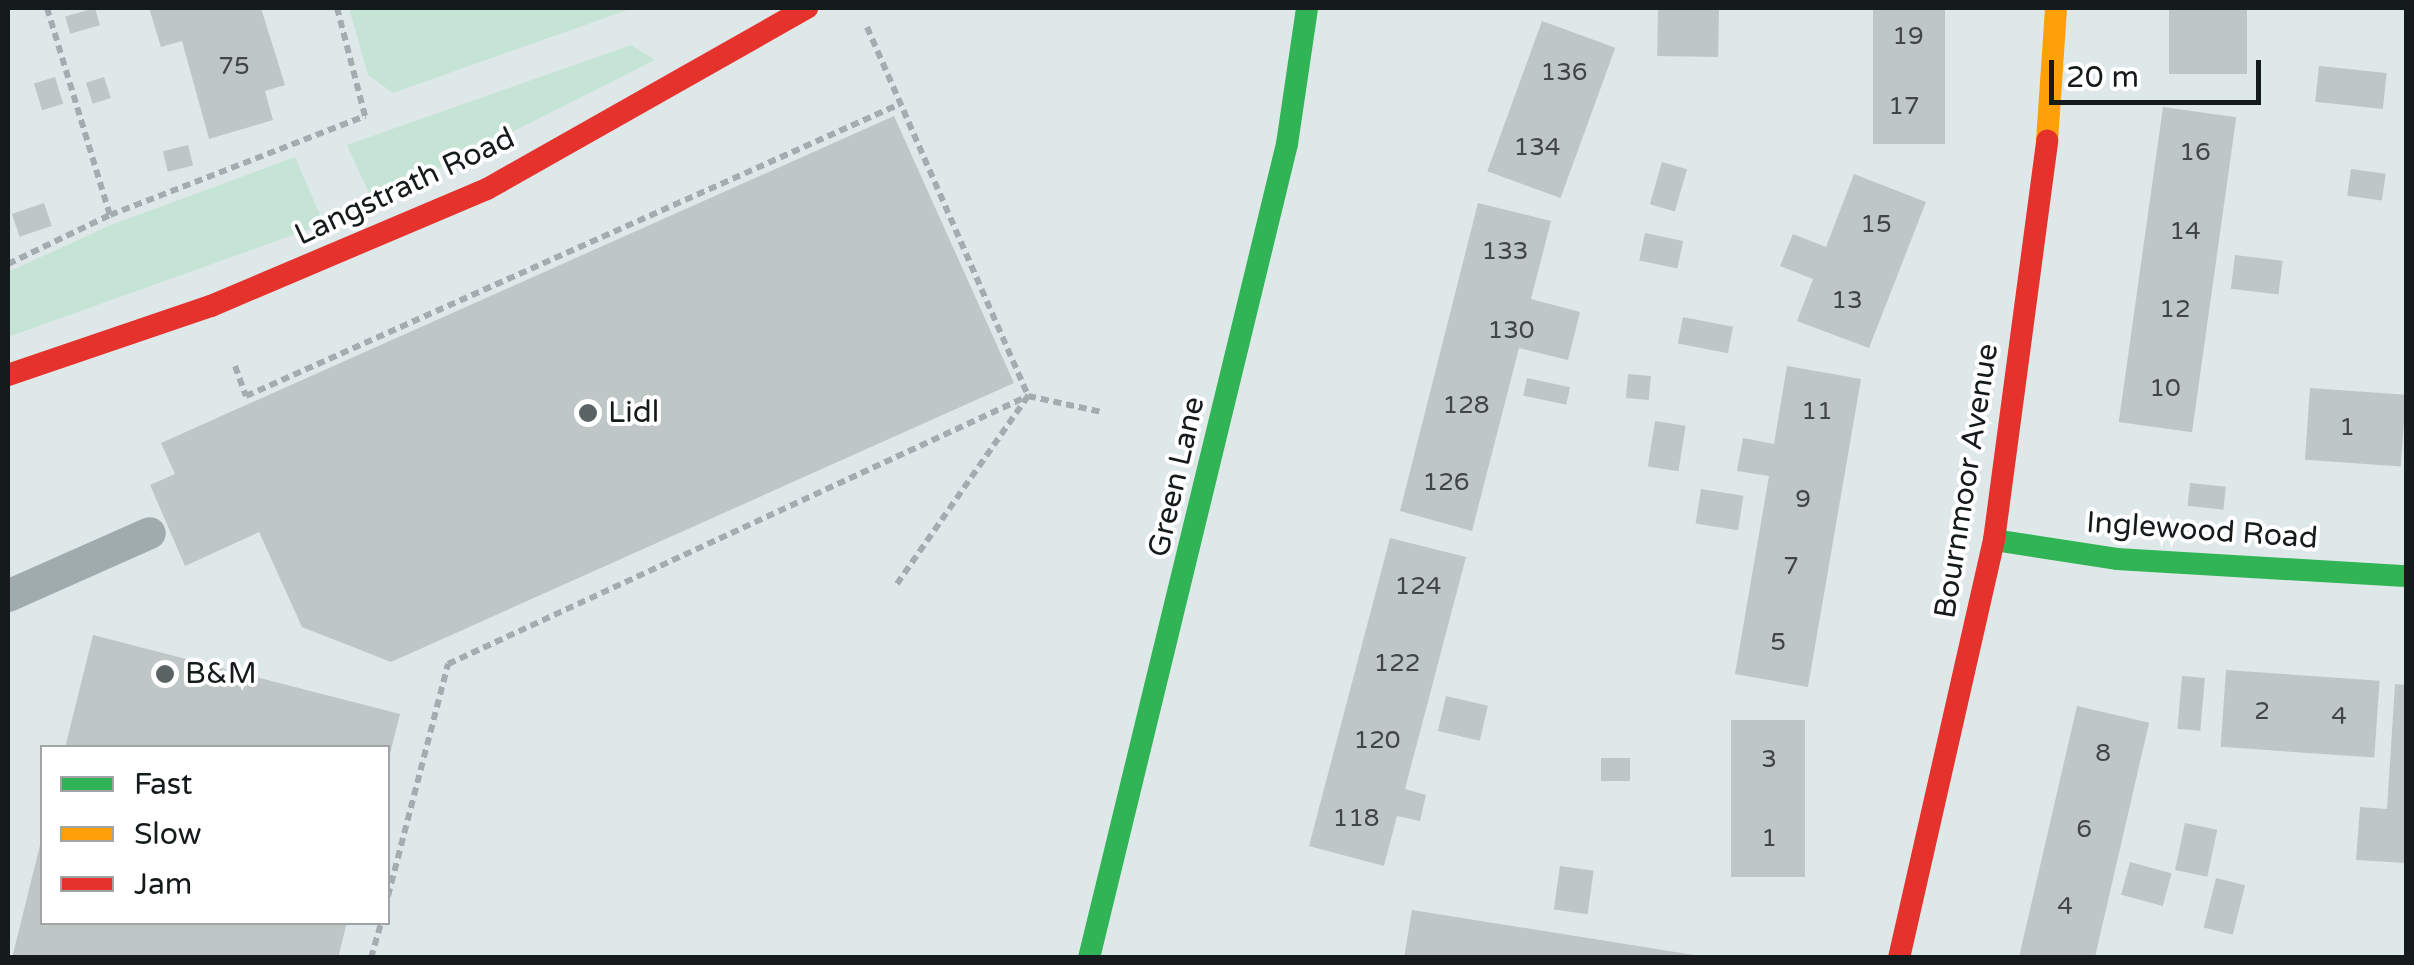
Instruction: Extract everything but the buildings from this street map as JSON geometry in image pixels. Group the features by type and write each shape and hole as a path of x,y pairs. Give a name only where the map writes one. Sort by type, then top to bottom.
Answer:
{"street":[{"name":"Langstrath Road","path":"8,375 211,306 487,189 807,8"},
{"name":"Green Lane","path":"1089,958 1287,144 1307,8"},
{"name":"Bournmoor Avenue","path":"1899,958 1994,540 2046,154 2056,8"},
{"name":"Inglewood Road","path":"1994,540 2117,559 2406,576"}],"lane":[{"path":"8,596 150,533"}],"path":[{"path":"47,8 110,216"},
{"path":"8,264 110,216 365,116 337,8"},
{"path":"880,60 1028,396"},
{"path":"237,373 246,396 900,104"},
{"path":"896,585 1028,396"},
{"path":"390,888 448,664 1028,396 1102,412"},
{"path":"372,958 380,925"}],"green space":[{"path":"349,8 633,8 393,93 368,75"},
{"path":"631,45 655,60 373,202 347,145"},
{"path":"295,157 324,224 8,337 8,272 111,225"}],"traffic: fast":[{"path":"1089,958 1287,144 1307,8"},
{"path":"1994,540 2117,559 2406,576"}],"traffic: slow":[{"path":"2047,141 2056,8"}],"traffic: jam":[{"path":"8,375 211,306 487,189 807,8"},
{"path":"1899,958 1994,540 2047,141"}],"place":[{"name":"Lidl","path":"588,413"},
{"name":"B&M","path":"165,674"}]}
